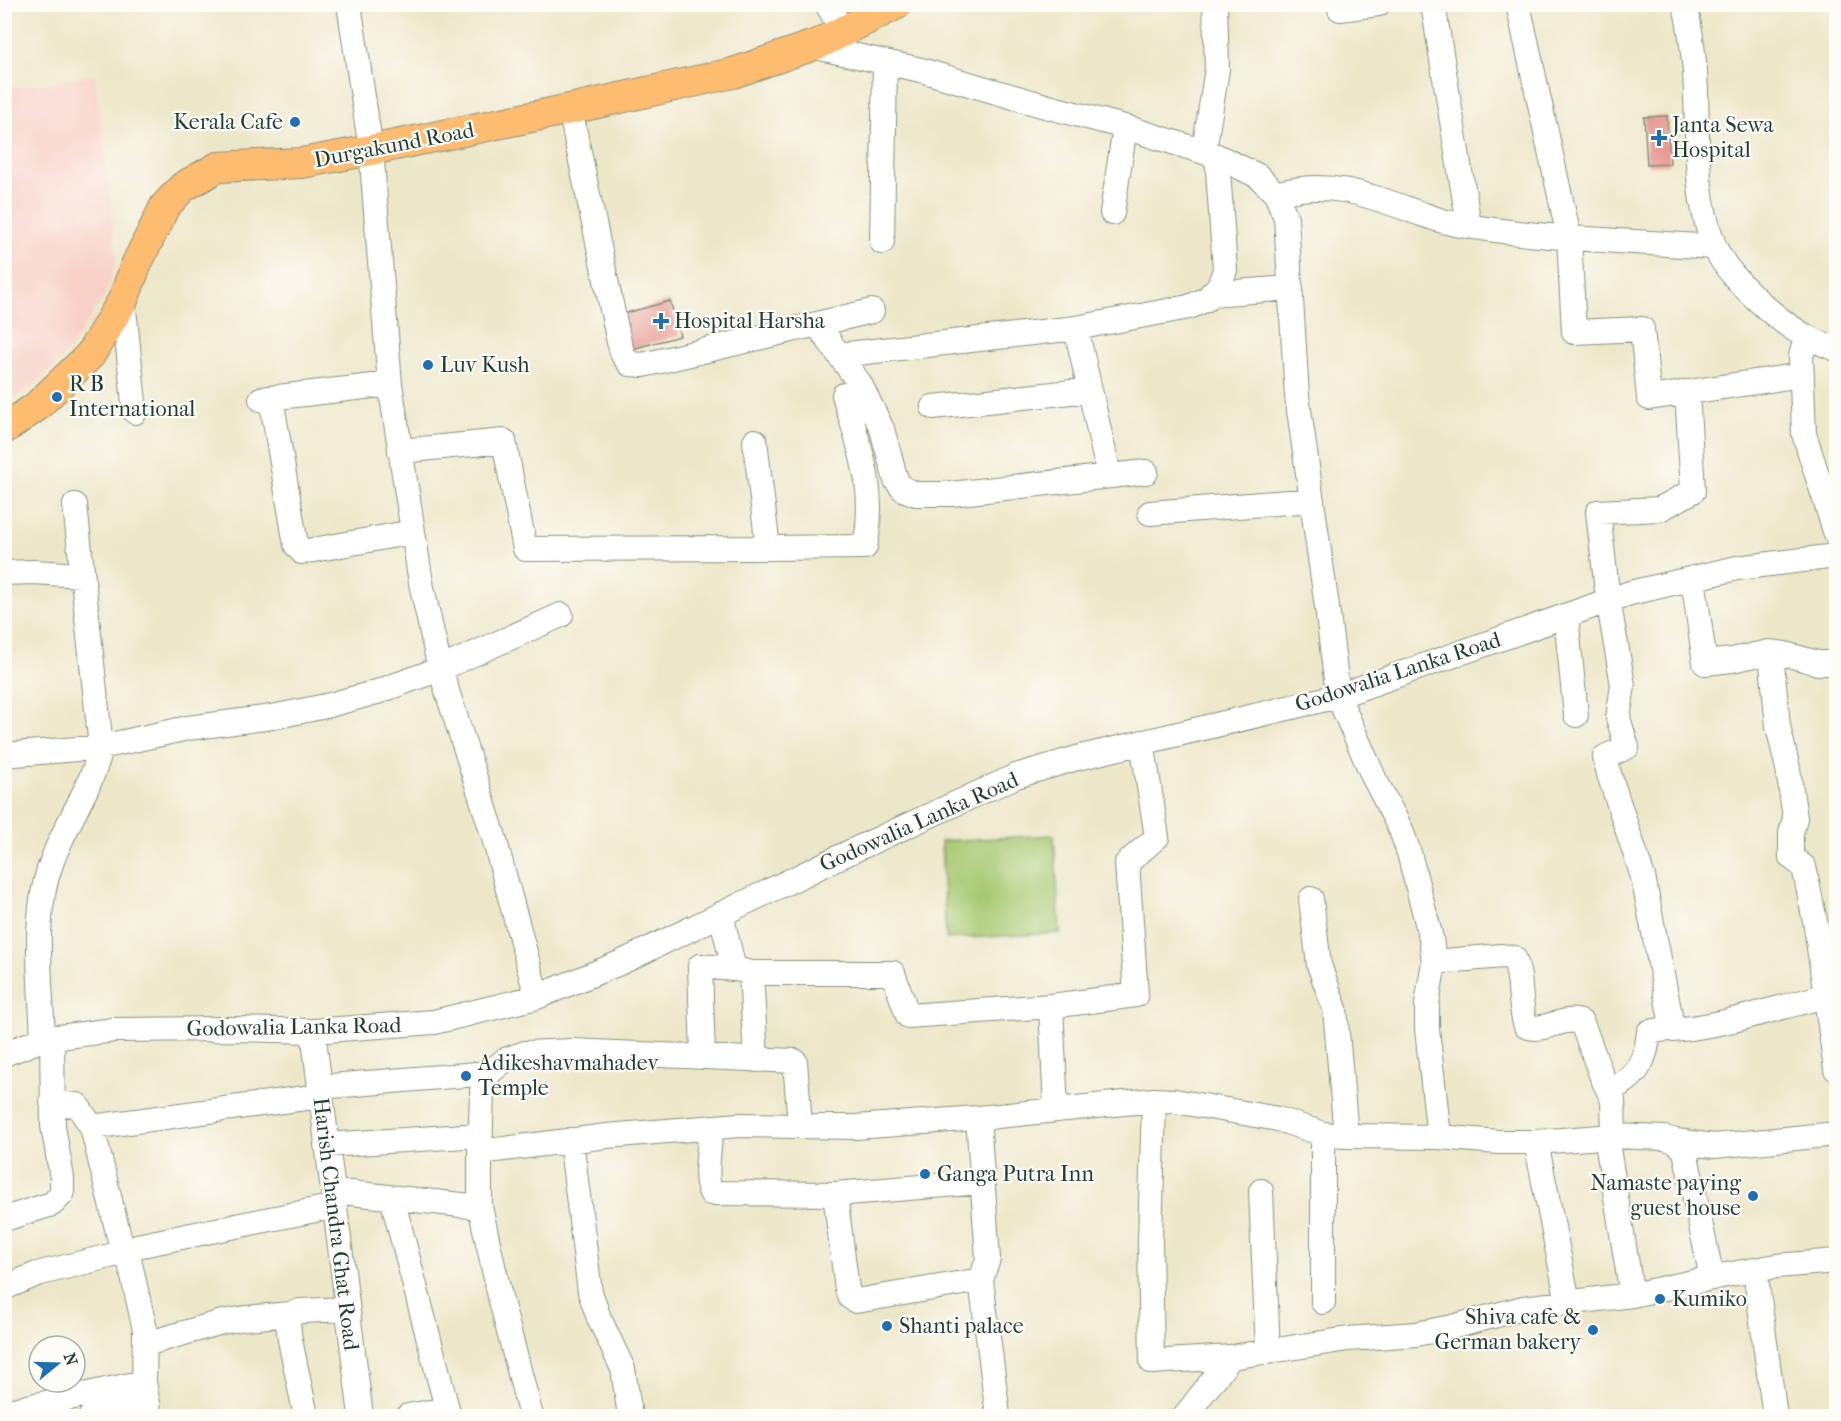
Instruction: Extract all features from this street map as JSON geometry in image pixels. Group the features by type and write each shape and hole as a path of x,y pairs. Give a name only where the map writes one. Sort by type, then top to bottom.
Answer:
{"main road":[{"name":"Durgakund Road","path":"4,429 36,407 90,355 123,300 137,263 165,206 183,187 218,167 302,163 570,110 733,73 810,46 897,4"}],"street":[{"path":"827,4 843,32"},
{"path":"839,355 1076,328 1189,307 1208,299 1219,286 1225,270 1210,154 1218,69 1215,4"},
{"path":"1340,9 1378,4"},
{"path":"1433,4 1469,226"},
{"path":"1518,4 1569,237 1574,332 1642,329 1649,398 1802,375"},
{"path":"1685,4 1691,31 1695,74 1695,127 1699,179 1706,220 1714,247 1738,282 1776,316 1806,337 1836,350"},
{"path":"353,5 371,150 390,384 421,583 440,669 493,834 537,997"},
{"path":"810,46 921,70 1125,127 1210,154 1258,176 1276,194 1286,218 1297,396 1338,696 1374,778 1401,830 1431,938 1434,962 1427,1004 1427,1029 1439,1137"},
{"path":"882,242 885,62"},
{"path":"570,110 619,342 623,355 630,364 643,365 872,311"},
{"path":"1112,213 1125,127"},
{"path":"1276,194 1295,188 1316,186 1364,194 1429,217 1469,226 1569,237 1714,247"},
{"path":"1211,294 1291,288"},
{"path":"123,300 135,412"},
{"path":"817,324 860,384 873,408 882,429 896,480 903,489 916,494 951,494 1146,472"},
{"path":"1076,328 1109,475"},
{"path":"1806,337 1801,357 1804,434 1836,534"},
{"path":"390,384 266,399 297,545 302,552 413,532"},
{"path":"933,407 1090,390"},
{"path":"1672,1028 1643,877 1605,757 1627,747 1618,718 1623,685 1608,599 1598,513 1660,509 1693,491 1687,393"},
{"path":"400,451 504,441 525,549 864,547 869,524 869,485 844,395"},
{"path":"755,441 768,548"},
{"path":"1150,513 1312,500"},
{"path":"4,1219 52,1204 62,1194 52,1103 39,935 43,893 51,861 96,767 101,747 75,506"},
{"name":"Godowalia Lanka Road","path":"4,1054 47,1038 114,1030 313,1031 434,1022 537,997 622,962 1016,776 1077,758 1338,696 1608,599 1737,568 1836,556"},
{"path":"4,573 82,575"},
{"path":"1693,578 1705,663 1769,652 1818,663 1836,663"},
{"path":"4,755 101,747 189,728 272,717 326,706 377,692 440,669 561,615"},
{"path":"1566,616 1576,715"},
{"path":"1769,652 1778,726 1788,769 1795,818 1791,833 1791,857 1804,867 1831,993 1836,1069"},
{"path":"703,1057 700,966 743,971 893,973 908,1016 1051,1006 1136,995 1128,863 1157,837 1142,742"},
{"path":"1311,899 1318,965 1335,1009 1335,1135 1323,1302"},
{"path":"721,914 743,971 756,1059"},
{"path":"1434,962 1514,958 1519,968 1522,1016 1526,1026 1533,1029 1575,1019 1582,1023 1613,1100 1610,1136 1632,1295"},
{"path":"1609,1089 1622,1085 1643,1062 1649,1032 1712,1024 1831,993"},
{"path":"1051,1006 1056,1110"},
{"name":"Harish Chandra Ghat Road","path":"313,1031 361,1416"},
{"path":"531,1416 501,1301 480,1207 482,1092 489,1073 505,1060 525,1053 573,1051 795,1061 800,1125"},
{"path":"92,1127 320,1092 489,1073"},
{"path":"1154,1100 1150,1241 1152,1362 1232,1357 1348,1340 1416,1334 1523,1308 1632,1295 1755,1270 1836,1261"},
{"path":"326,1145 572,1140 739,1125 856,1127 978,1118 1154,1100 1175,1101 1278,1119 1335,1135 1439,1137 1498,1142 1536,1142 1610,1136 1664,1138 1714,1146 1836,1134"},
{"path":"52,1103 77,1106 92,1127 129,1259 145,1330 148,1400"},
{"path":"978,1118 988,1259 981,1280 998,1416"},
{"path":"711,1127 707,1178 711,1193 835,1194 982,1182"},
{"path":"572,1140 590,1292 599,1318 623,1369 630,1416"},
{"path":"1676,1141 1686,1151 1712,1278"},
{"path":"1536,1142 1568,1302"},
{"path":"1261,1191 1268,1352"},
{"path":"835,1194 847,1289 850,1297 856,1302 981,1280"},
{"path":"4,1288 37,1274 126,1252 137,1246 334,1198 392,1198 480,1207"},
{"path":"392,1198 448,1413 408,1416"},
{"path":"1755,1270 1775,1416"},
{"path":"146,1344 222,1322 300,1311 347,1309"},
{"path":"291,1314 288,1324 290,1340 306,1416"},
{"path":"1185,1416 1232,1357"},
{"path":"4,1412 148,1400"},
{"path":"91,1416 148,1400"}],"shaded area":[{"path":"95,75 117,259 107,292 68,352 35,385 5,402 5,88"}],"green space":[{"path":"1054,835 1060,933 946,939 941,841"}],"building":[{"path":"1667,116 1670,164 1647,165 1644,117"},
{"path":"670,301 680,336 628,350 619,315"}],"place":[{"name":"Kerala Cafe","path":"295,122"},
{"name":"Janta Sewa Hospital","path":"1659,138"},
{"name":"Hospital Harsha","path":"661,321"},
{"name":"Luv Kush","path":"428,365"},
{"name":"R B International","path":"57,397"},
{"name":"Adikeshavmahadev Temple","path":"466,1076"},
{"name":"Ganga Putra Inn","path":"925,1174"},
{"name":"Namaste paying guest house","path":"1753,1196"},
{"name":"Kumiko","path":"1660,1299"},
{"name":"Shanti palace","path":"887,1326"},
{"name":"Shiva cafe & German bakery","path":"1593,1330"}]}
